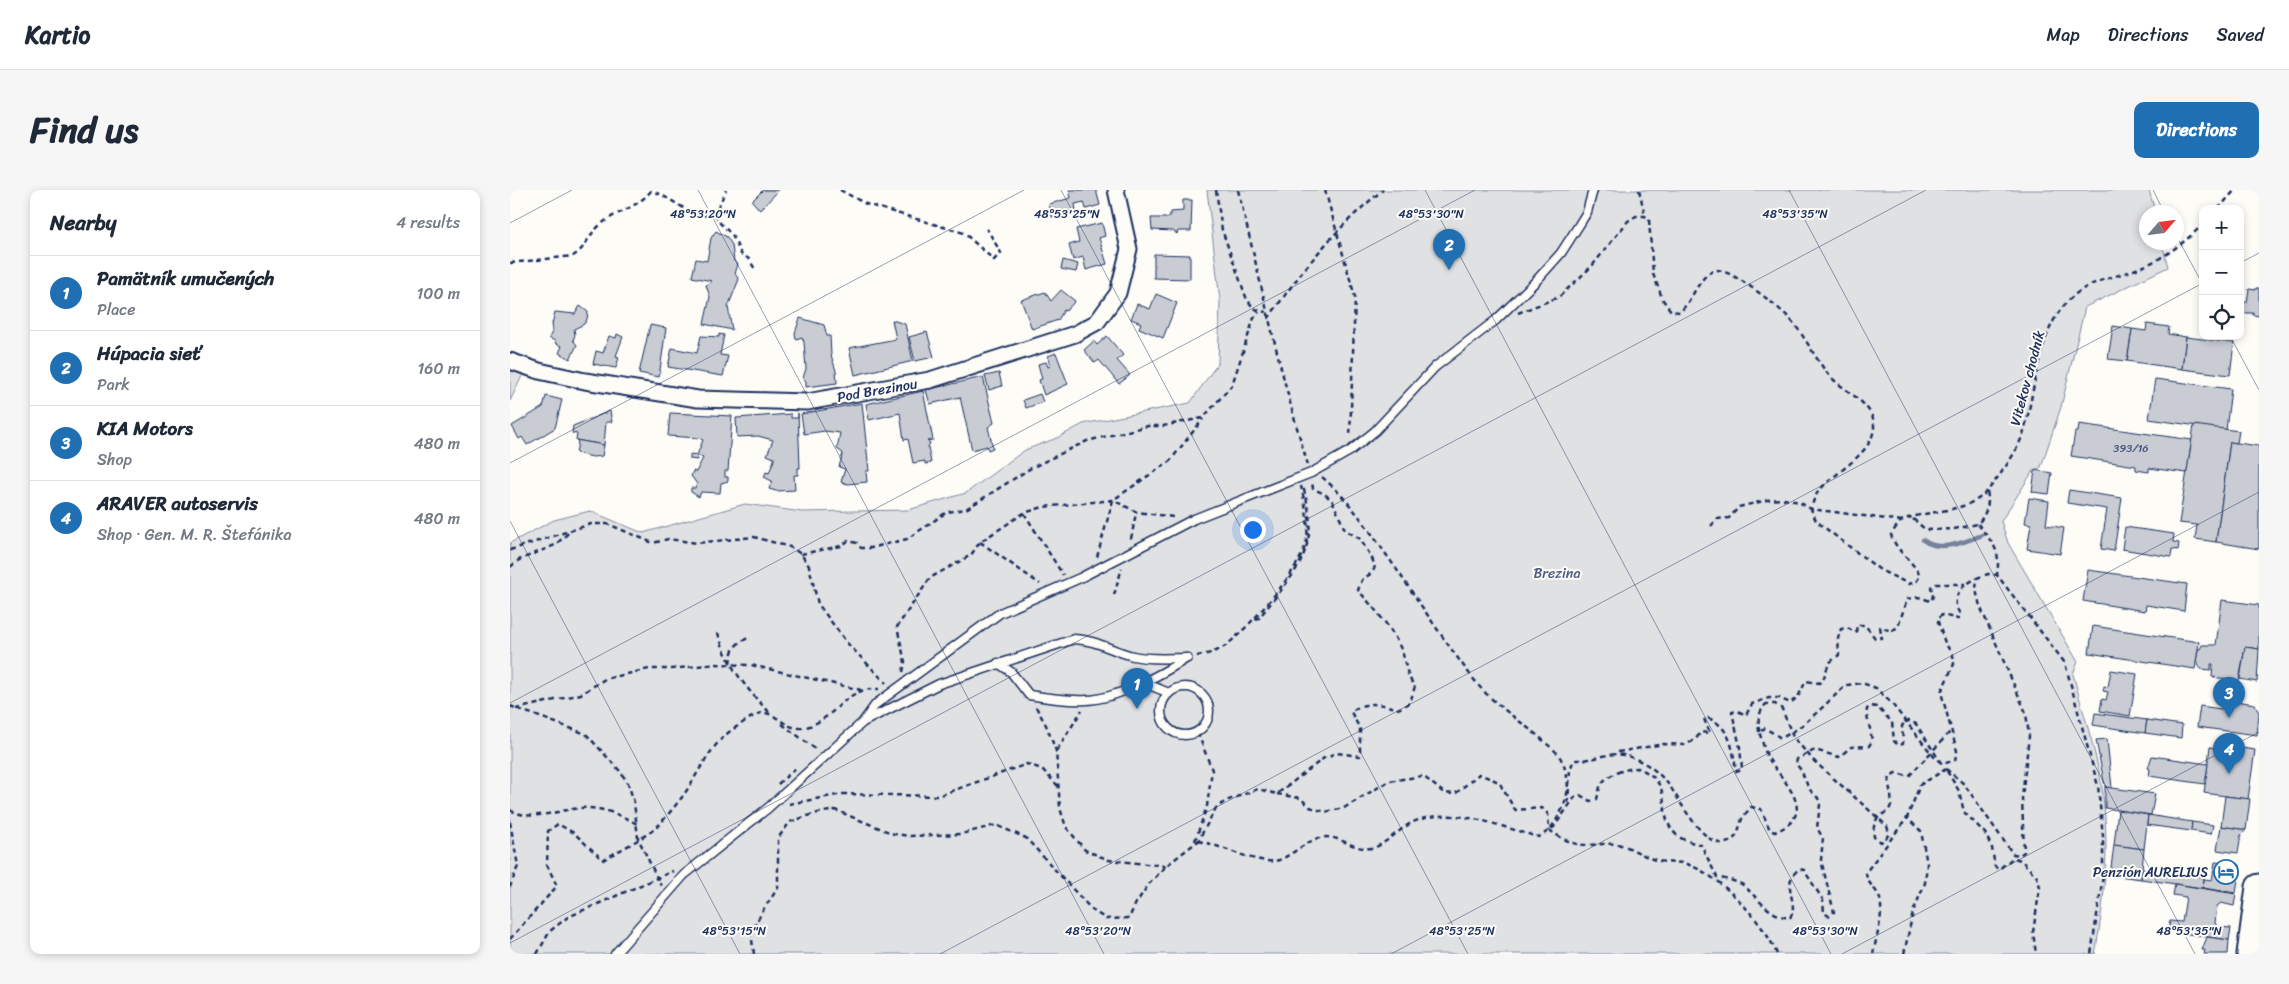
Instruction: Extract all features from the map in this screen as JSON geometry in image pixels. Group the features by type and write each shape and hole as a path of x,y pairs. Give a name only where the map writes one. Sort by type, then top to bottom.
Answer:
{"main road":[{"path":"2250,954 2259,887"}],"street":[{"name":"Pod Brezinou","path":"510,361 539,371 585,381 698,400 806,402 930,380 1075,334 1097,322 1118,293 1128,249 1116,190"}],"lane":[{"path":"615,954 684,875 768,808 863,722 876,704 1000,613 1093,571 1128,551 1180,526 1311,473 1350,451 1375,431 1435,367 1496,320 1561,253 1587,212 1594,190"},
{"path":"863,722 939,684 1074,639 1092,640 1107,648 1135,656 1188,658"},
{"path":"998,663 1011,672 1029,695 1088,700 1108,696 1142,682 1188,658"},
{"path":"1142,682 1169,693"},
{"path":"1186,687 1203,695 1208,714 1206,721 1198,731 1184,734 1178,733 1166,725 1161,712 1162,705 1169,693 1186,687"}],"path":[{"path":"510,262 573,256 581,251 595,229 609,217 640,203 651,191 690,211 708,216 715,214 726,190"},
{"path":"840,190 866,204 964,234 994,260 1001,253 987,229"},
{"path":"1216,190 1222,230 1246,297 1251,306 1259,312 1266,312"},
{"path":"1238,190 1268,320 1291,411 1311,473 1313,489 1325,494 1333,502 1345,530 1359,538 1371,556 1375,566 1373,572 1362,580 1358,590 1377,611 1400,648 1408,678 1415,686 1410,703 1398,710 1383,704 1359,705 1351,712 1360,728 1360,756 1336,754 1324,758 1277,794"},
{"path":"1325,190 1355,297 1350,451"},
{"path":"1268,320 1292,284 1336,234 1383,190"},
{"path":"1639,190 1645,216 1651,226 1653,274 1663,300 1671,311 1680,312 1688,305 1704,276 1715,270 1726,272 1789,318 1829,375 1870,411 1874,421 1874,430 1864,448 1854,460 1816,494 1811,509 1816,521 1880,570 1910,584 1916,582 1920,576 1916,567 1896,548 1891,535 1902,520"},
{"path":"2222,205 2235,190"},
{"path":"715,214 720,223 732,235 741,254 749,259 756,271"},
{"path":"1496,320 1560,297 1592,266 1628,221 1636,216 1645,216"},
{"name":"Vitekov chodník","path":"1711,526 1717,519 1729,518 1739,507 1768,500 1784,499 1799,502 1811,509 1902,520 1972,501 1987,491 2023,433 2047,336 2057,315 2073,295 2093,282 2145,266 2199,228"},
{"path":"901,686 906,662 897,628 930,578 971,555 980,542 1024,513 1043,507 1113,500 1170,461 1203,418 1232,385 1254,318 1259,312"},
{"path":"801,554 841,546 848,541 856,542 861,548 871,548 906,539 946,512 966,509 1031,468 1087,441 1148,426 1163,426 1203,418"},
{"path":"1311,473 1317,473 1337,490 1362,520 1451,649 1481,688 1532,730 1560,758 1567,780 1566,799 1561,814 1549,830"},
{"path":"1253,619 1259,618 1304,558 1309,541 1309,515 1304,488 1298,478"},
{"path":"1188,658 1219,649 1253,619 1302,556 1306,542 1307,516 1302,489"},
{"path":"1913,518 1926,530 1954,529 1978,524 1986,512 1989,502 1987,491"},
{"path":"1113,500 1137,512 1170,516 1177,520 1180,526"},
{"path":"1093,571 1113,500"},
{"path":"1114,595 1128,551 1137,512"},
{"path":"1024,513 1068,583"},
{"path":"510,550 591,524 608,524 653,543 668,539 697,544 754,538 790,547 801,554 809,566 818,604 848,644 893,691"},
{"path":"1978,524 2000,559 1997,575"},
{"path":"510,567 525,556 554,545 574,528"},
{"path":"980,542 1037,584 1057,587"},
{"path":"1943,764 1955,760 1957,751 1941,692 1954,664 1953,655 1945,643 1937,619 1942,615 1958,619 1960,616 1956,605 1960,590 1965,584 1988,574 1997,575 2065,663 2098,786 2103,836 2103,876 2091,954"},
{"path":"1946,769 1964,784 2013,854 2020,855 2024,852 2022,797 2029,736 2026,714 1980,606 1976,590 1977,578"},
{"path":"1568,807 1570,769 1574,760 1590,761 1629,748 1650,748 1664,744 1684,745 1695,740 1701,732 1710,733 1704,719 1708,718 1725,730 1735,756 1736,771 1739,771 1742,769 1740,747 1732,712 1738,711 1746,715 1752,704 1769,698 1779,698 1790,703 1798,697 1806,680 1819,683 1823,680 1826,668 1839,655 1838,638 1841,629 1847,628 1856,632 1857,625 1865,625 1875,638 1882,638 1880,627 1891,631 1898,627 1907,599 1918,597 1930,601 1933,596 1931,587 1934,584 1965,584"},
{"path":"516,709 581,694 605,679 649,669 730,664 759,666 862,690 841,702 818,722 804,728 784,725 744,686 730,664 718,633"},
{"path":"730,664 734,644 748,638"},
{"path":"1759,732 1765,728 1780,738 1791,733 1810,719 1847,685 1854,682 1876,688 1943,764 1958,791 1964,812 1985,833 1992,848 1995,867 2004,866 2013,858 2021,860 2037,877 2040,887 2033,932 2036,954"},
{"path":"1029,695 1046,725 1056,750 1060,808 1066,827 1085,850 1109,860 1166,866"},
{"path":"1056,750 1088,700"},
{"path":"1616,753 1641,761 1656,771 1668,784 1698,828 1710,838 1723,843 1732,840 1738,833 1742,818 1751,807 1761,809 1770,830 1774,832 1789,826 1794,817 1797,804 1793,793 1780,772 1770,761 1759,732 1760,710 1766,704 1775,704 1782,709 1791,733 1807,753 1877,818 1887,826 1886,840 1880,842 1874,838 1873,827 1877,818 1880,814 1887,812 1891,805 1888,781 1890,777 1895,773 1909,776 1951,730"},
{"path":"510,706 586,734 628,783 637,824 638,838 656,877 568,917 550,932 537,954"},
{"path":"1197,841 1254,858 1277,861 1304,844 1329,836 1366,849 1378,848 1394,833 1414,822 1455,815 1539,837 1554,827 1575,797 1580,795 1590,801 1597,799 1600,786 1617,773 1632,768 1644,771 1657,779 1664,793 1664,810 1670,825 1679,837 1701,845 1717,877 1742,884 1752,896 1780,917 1790,918 1793,912 1789,882 1792,874 1799,869 1804,870 1823,900 1824,912 1829,916 1834,912 1821,860 1823,838 1817,828 1820,805 1818,798 1809,789 1801,770 1796,764 1797,760 1807,753 1822,751 1840,758 1851,747 1869,746 1872,739 1866,716 1867,709 1871,706 1877,706 1892,722 1894,741 1898,745 1903,744 1902,726 1905,722"},
{"path":"510,939 557,886 547,865 548,831 558,824 574,834 603,860 657,827 684,795 722,736 761,713 771,714 824,757"},
{"path":"1905,722 1909,721 1916,724 1932,752"},
{"path":"1197,841 1207,806 1212,770 1198,731"},
{"path":"768,808 842,794 938,796 977,784 1027,764 1042,769 1058,786"},
{"path":"1874,954 1881,912 1880,898 1866,880 1866,872 1907,818 1920,785 1946,769"},
{"path":"754,954 751,933 763,910 778,888 778,838 790,822 813,814 835,810 894,834 910,836 961,834 996,825 1026,838 1092,910 1106,918 1129,918 1136,903 1149,884 1166,866 1197,841 1216,808 1226,801 1258,789 1300,798 1310,807 1324,812 1344,808 1389,781 1422,776 1444,793 1455,794 1479,774 1499,782 1515,810 1542,808 1548,814 1549,830"},
{"path":"510,810 518,815 549,814 589,808 607,810 637,824"},
{"path":"1904,954 1913,912 1925,883 1928,864 1921,831 1907,818"},
{"path":"510,822 518,866 510,887"},
{"path":"1549,830 1562,839 1579,844 1606,843 1622,845 1658,861 1684,864 1706,874 1746,907 1761,924 1777,954"}],"green space":[{"name":"Brezina","path":"1207,190 2149,190 2153,205 2139,205 2139,250 2164,250 2168,267 2085,307 2061,407 2041,467 2033,471 2001,521 2008,543 2078,662 2073,674 2099,771 2105,816 2106,862 2102,909 2095,954 510,954 510,543 554,520 590,511 643,533 745,504 802,512 908,510 966,493 1025,450 1057,438 1083,424 1190,403 1218,363 1220,301"},
{"path":"510,370 523,374 510,401"}],"building":[{"path":"763,190 779,190 760,210 752,201"},
{"path":"1069,190 1096,190 1100,205 1086,209 1084,202 1075,204 1076,211 1052,217 1049,204 1071,198"},
{"path":"1183,200 1192,200 1191,231 1178,231 1177,234 1173,231 1152,230 1151,218 1168,218 1171,212 1183,211"},
{"path":"1102,223 1105,236 1099,238 1107,264 1086,270 1083,257 1073,260 1069,245 1079,242 1076,229"},
{"path":"716,231 727,237 732,245 734,261 738,264 735,274 739,279 728,307 732,330 704,324 710,297 706,285 712,281 692,277 696,259 707,261 711,238"},
{"path":"1154,254 1190,255 1190,279 1154,278"},
{"path":"1063,260 1078,264 1076,272 1061,269"},
{"path":"2256,288 2259,288 2259,316 2253,315 2253,313 2244,313 2244,302 2247,302 2249,289 2256,290"},
{"path":"1061,290 1075,301 1066,311 1064,310 1058,320 1032,329 1021,300 1045,292 1051,301"},
{"path":"1156,294 1177,303 1163,338 1139,328 1141,323 1131,319 1137,304 1150,309"},
{"path":"580,306 588,312 587,319 584,324 574,329 575,335 573,340 577,345 570,359 559,353 562,346 549,338 553,330 552,324 555,312 575,314"},
{"path":"800,318 824,325 827,336 830,336 831,355 836,371 837,383 806,387 806,381 803,378 806,369 804,342 802,337 796,339 795,333"},
{"path":"892,320 905,324 913,361 855,375 849,348 896,339"},
{"path":"2147,324 2169,327 2168,334 2186,337 2182,369 2127,361 2132,329 2146,331"},
{"path":"650,325 666,328 659,377 639,373"},
{"path":"2113,326 2132,329 2127,361 2108,359"},
{"path":"927,332 934,357 915,361 909,337"},
{"path":"617,334 623,337 616,356 619,357 616,368 593,364 596,351 603,353 609,336 616,338"},
{"path":"719,334 724,335 720,355 728,356 723,376 668,367 672,348 697,353 701,336 719,337"},
{"path":"1107,336 1123,355 1117,360 1130,375 1119,384 1099,360 1095,363 1084,350 1094,341 1097,345"},
{"path":"2186,337 2234,343 2230,375 2182,369"},
{"path":"1056,353 1068,384 1044,395 1039,380 1042,379 1038,364 1046,362 1048,367 1051,366 1048,356"},
{"path":"999,373 1002,386 989,390 985,376"},
{"path":"983,377 994,423 988,427 993,448 988,450 987,446 972,450 960,397 930,404 926,390"},
{"path":"2155,379 2231,389 2226,430 2149,419"},
{"path":"923,391 933,440 927,441 930,443 928,447 931,463 925,464 925,461 913,463 908,439 904,440 900,413 869,420 866,404"},
{"path":"1040,394 1043,402 1026,408 1023,400"},
{"path":"546,396 562,400 555,428 527,445 522,437 519,439 512,426 543,407"},
{"path":"862,403 869,471 866,471 867,482 848,484 841,482 845,469 839,467 843,453 837,449 840,433 825,431 804,434 801,414"},
{"path":"610,411 612,422 606,422 604,445 576,440 577,434 572,433 573,426"},
{"path":"670,413 732,416 728,471 725,471 725,477 728,477 728,481 721,483 720,493 701,492 699,497 691,492 691,488 695,488 697,484 691,476 693,471 696,472 703,458 697,455 703,440 699,438 668,436"},
{"path":"798,413 800,468 798,468 798,475 794,475 795,490 776,491 769,489 772,481 764,477 766,472 769,473 774,460 774,458 767,455 773,440 758,436 737,437 736,418 791,414 791,418 798,418"},
{"path":"2079,424 2192,440 2187,473 2149,468 2149,472 2136,470 2136,466 2071,456 2075,432 2078,432"},
{"path":"2194,425 2239,431 2237,443 2230,442 2216,542 2195,539 2197,525 2179,523"},
{"path":"576,440 604,445 602,456 593,457 576,453 578,442"},
{"path":"2230,442 2259,446 2259,549 2216,542"},
{"path":"690,454 697,455 697,460 690,459"},
{"path":"2035,470 2052,473 2049,494 2032,492"},
{"path":"2069,490 2122,498 2114,551 2101,549 2107,509 2067,503"},
{"path":"2029,498 2049,501 2046,525 2064,528 2060,554 2027,549 2031,524 2025,523"},
{"path":"2125,527 2174,534 2173,542 2179,543 2178,550 2172,549 2171,557 2122,549"},
{"path":"2088,570 2187,584 2184,611 2146,605 2145,611 2083,601"},
{"path":"2222,600 2259,605 2259,649 2245,647 2239,681 2212,677 2213,664 2211,664 2211,670 2201,669 2196,662 2198,649 2202,645 2216,645"},
{"path":"2093,626 2199,642 2195,669 2089,653"},
{"path":"2245,647 2259,649 2257,682 2240,679"},
{"path":"2111,670 2137,674 2130,716 2100,711 2102,699 2106,700 2108,692 2103,691 2104,686 2108,687"},
{"path":"2223,699 2255,704 2259,713 2257,735 2197,727 2200,706 2221,709"},
{"path":"2095,713 2147,720 2145,733 2093,725"},
{"path":"2147,720 2182,725 2181,738 2145,733"},
{"path":"2107,739 2112,788 2105,787 2096,740"},
{"path":"2221,745 2255,750 2248,799 2204,793 2210,747 2220,749"},
{"path":"2152,756 2208,764 2205,784 2149,776 2150,769 2148,768"},
{"path":"2105,787 2155,794 2151,815 2105,808"},
{"path":"2225,796 2250,799 2246,830 2221,826"},
{"path":"2118,810 2148,815 2144,849 2114,845"},
{"path":"2148,815 2192,822 2191,831 2147,825"},
{"path":"2192,822 2213,825 2211,834 2191,831"},
{"path":"2221,826 2246,830 2241,835 2238,853 2217,850"},
{"path":"2114,845 2144,849 2141,879 2110,875"},
{"name":"Penzión AURELIUS","path":"2215,862 2240,865 2236,893 2203,888 2204,879 2212,880"},
{"path":"2142,869 2204,877 2203,888 2141,879"},
{"path":"2175,884 2236,894 2234,906 2221,903 2217,906 2215,923 2218,927 2231,928 2229,940 2168,931 2170,921 2182,922 2186,897 2173,895"},
{"path":"2207,937 2229,940 2228,954 2204,954 2205,950 2202,950"}],"waterway":[{"path":"1923,540 1930,544 1944,546 1960,543 1982,535"}],"place":[{"name":"Húpacia sieť","path":"1449,270"},
{"name":"Pamätník umučených","path":"1137,709"},
{"name":"KIA Motors","path":"2229,718"},
{"name":"ARAVER autoservis","path":"2229,774"},
{"name":"Penzión AURELIUS","path":"2226,872"}]}
